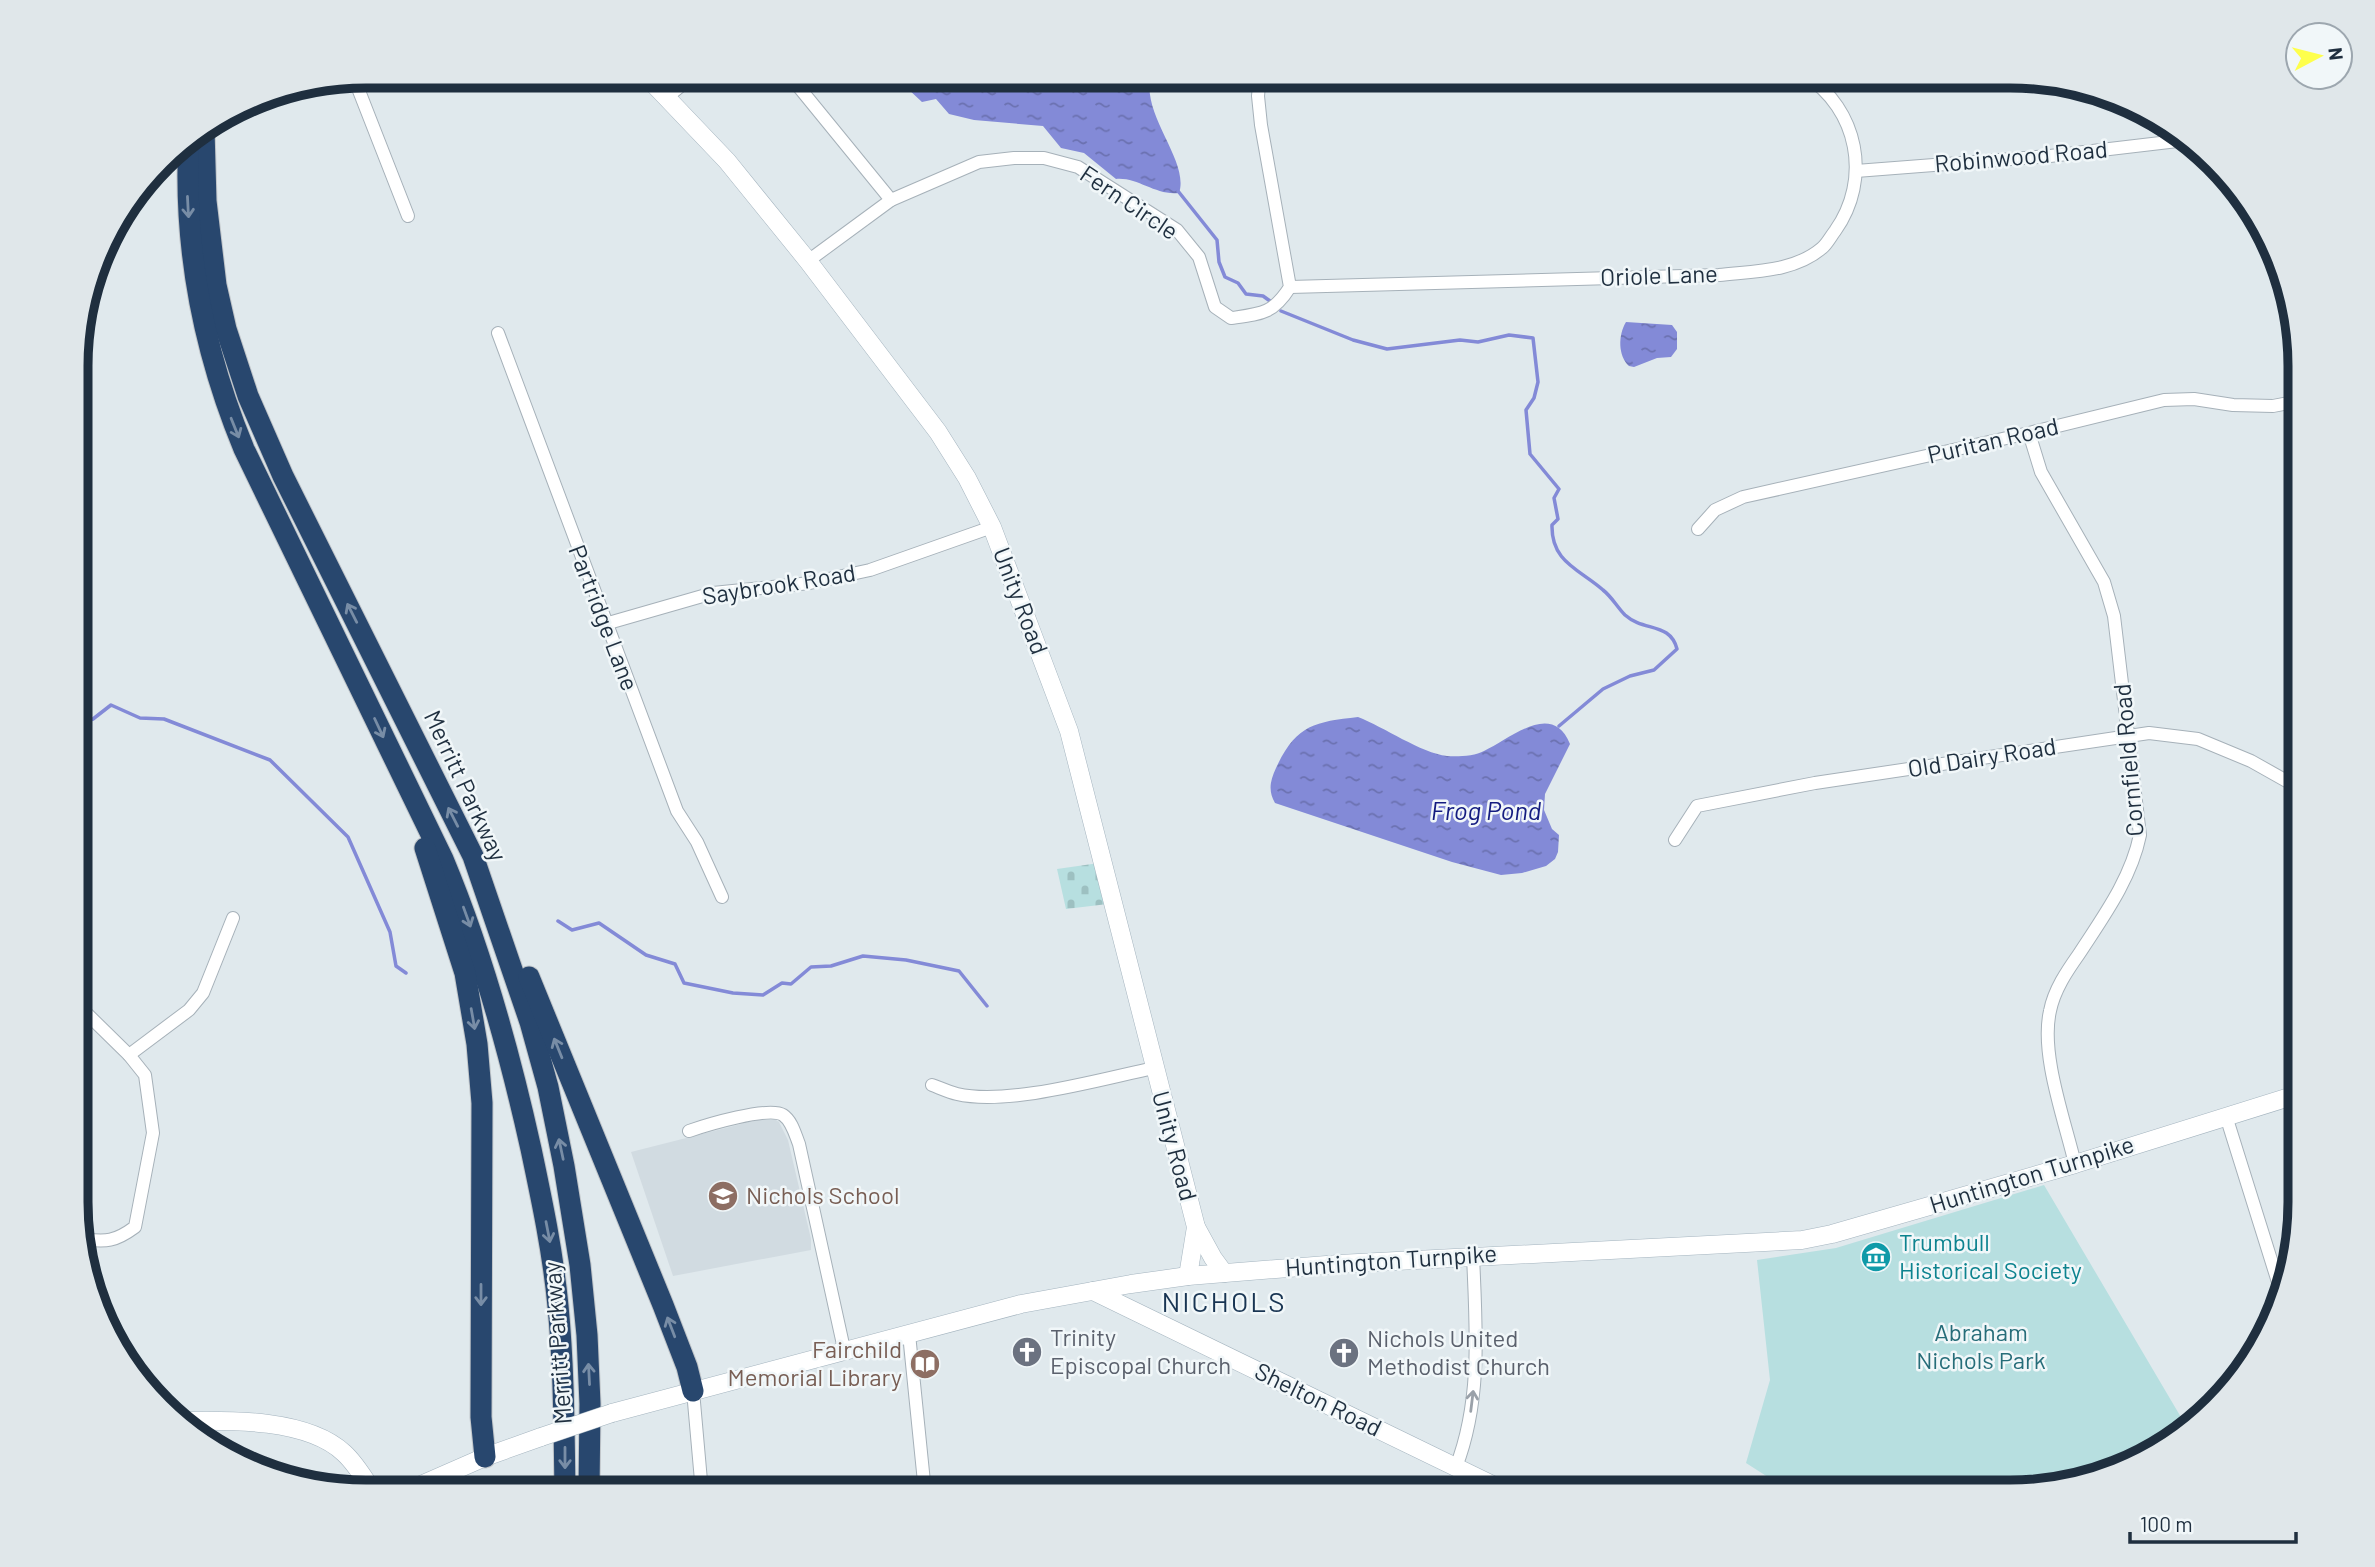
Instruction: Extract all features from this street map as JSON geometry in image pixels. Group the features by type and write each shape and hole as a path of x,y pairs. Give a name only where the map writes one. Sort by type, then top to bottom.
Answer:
{"highway":[{"name":"Merritt Parkway","path":"204,139 206,201 216,285 226,329 248,396 283,475 473,856 530,1022 548,1087 580,1265 590,1404 589,1480"},
{"name":"Merritt Parkway","path":"189,151 190,242 196,287 214,367 244,449 443,859 469,920 507,1046 550,1239 564,1390 565,1480"},
{"path":"397,766 465,973 477,1044 482,1103 481,1417 485,1457"},
{"path":"473,856 502,914 542,1010 663,1305 687,1367 693,1391"}],"main road":[{"name":"Unity Road","path":"658,88 727,161 808,261 938,432 967,478 992,527 1069,732 1196,1227 1224,1273"},
{"name":"Huntington Turnpike","path":"432,1480 485,1457 612,1413 1021,1304 1188,1276 1224,1273 1472,1256 1802,1240 1832,1234 2075,1164 2288,1097"},
{"name":"Unity Road","path":"1188,1276 1196,1227"},
{"name":"Shelton Road","path":"1093,1291 1483,1480"},
{"path":"195,1422 268,1425 304,1431 325,1439 343,1452 365,1480"}],"street":[{"path":"358,88 408,216"},
{"path":"667,97 678,88"},
{"path":"800,88 891,200"},
{"path":"1259,88 1261,125 1290,287"},
{"name":"Oriole Lane","path":"1290,287 1719,275 1786,268 1822,248 1845,216 1857,171 1851,136 1842,111 1821,88"},
{"name":"Robinwood Road","path":"1857,171 2050,156 2175,142"},
{"name":"Fern Circle","path":"808,261 891,200 979,162 1044,158 1078,167 1177,230 1199,257 1215,307 1231,318 1264,314 1280,302 1290,287"},
{"name":"Partridge Lane","path":"498,333 677,811 697,842 722,897"},
{"name":"Puritan Road","path":"1698,529 1715,510 1743,498 2164,400 2194,399 2233,405 2273,406 2288,403"},
{"name":"Cornfield Road","path":"2029,433 2041,472 2104,582 2114,616 2140,835 2136,854 2118,893 2062,979 2049,1011 2047,1049 2075,1164"},
{"name":"Saybrook Road","path":"605,624 713,593 810,583 870,570 992,527"},
{"name":"Old Dairy Road","path":"1675,840 1697,806 1815,783 2129,736 2159,734 2198,739 2251,761 2288,782"},
{"path":"130,1055 190,1010 200,996 233,918"},
{"path":"88,1015 130,1055 145,1075 153,1133 135,1227 118,1239 90,1239"},
{"path":"932,1084 958,1094 992,1097 1035,1092 1154,1068"},
{"path":"690,1131 760,1113 775,1112 783,1115 791,1125 799,1144 844,1349"},
{"path":"2226,1116 2277,1278"},
{"path":"1456,1467 1469,1421 1476,1366 1472,1256"},
{"path":"909,1334 924,1480"},
{"path":"693,1391 701,1480"}],"shaded area":[{"name":"Nichols School","path":"773,1118 779,1122 788,1140 811,1239 811,1250 673,1276 631,1152"}],"green space":[{"path":"1106,862 1116,903 1066,909 1057,869"},
{"name":"Abraham Nichols Park","path":"2044,1185 2182,1419 2164,1433 2116,1458 2081,1470 2045,1477 2009,1480 1938,1480 1936,1476 1921,1480 1773,1480 1746,1463 1770,1380 1757,1260 1836,1248"}],"water":[{"path":"907,88 1149,88 1152,105 1178,167 1181,180 1179,193 1163,192 1132,181 1116,179 1084,153 1061,148 1043,126 974,120 949,114 936,99 922,102"},
{"path":"1626,322 1672,325 1677,332 1677,349 1671,357 1629,366 1625,362 1620,345"},
{"name":"Frog Pond","path":"1358,717 1426,750 1447,756 1480,753 1530,726 1553,725 1562,731 1570,744 1545,794 1544,810 1552,829 1559,835 1555,859 1546,866 1522,873 1501,875 1452,862 1275,803 1271,790 1272,777 1283,754 1299,734 1318,724"}],"waterway":[{"path":"1178,191 1217,240 1219,262 1225,277 1238,283 1246,294 1263,296 1270,301"},
{"path":"1281,311 1353,340 1387,349 1460,340 1478,342 1509,335 1533,338 1538,382 1534,398 1526,410 1530,454 1559,489 1554,498 1558,519 1552,525 1556,548 1568,564 1606,593 1625,615 1669,635 1677,649 1654,670 1630,676 1603,689 1559,726"},
{"path":"88,721 111,705 140,718 164,719 270,760 348,837 390,932 396,966 406,973"},
{"path":"558,921 572,930 599,923 646,955 675,964 684,983 733,993 763,995 782,983 791,984 811,967 831,966 863,956 906,960 959,971 987,1006"}],"place":[{"name":"Nichols School","path":"723,1196"},
{"name":"Trumbull Historical Society","path":"1876,1257"},
{"name":"Trinity Episcopal Church","path":"1027,1352"},
{"name":"Nichols United Methodist Church","path":"1344,1353"},
{"name":"Fairchild Memorial Library","path":"925,1364"}],"district":[{"name":"NICHOLS","path":"1224,1302"}]}
